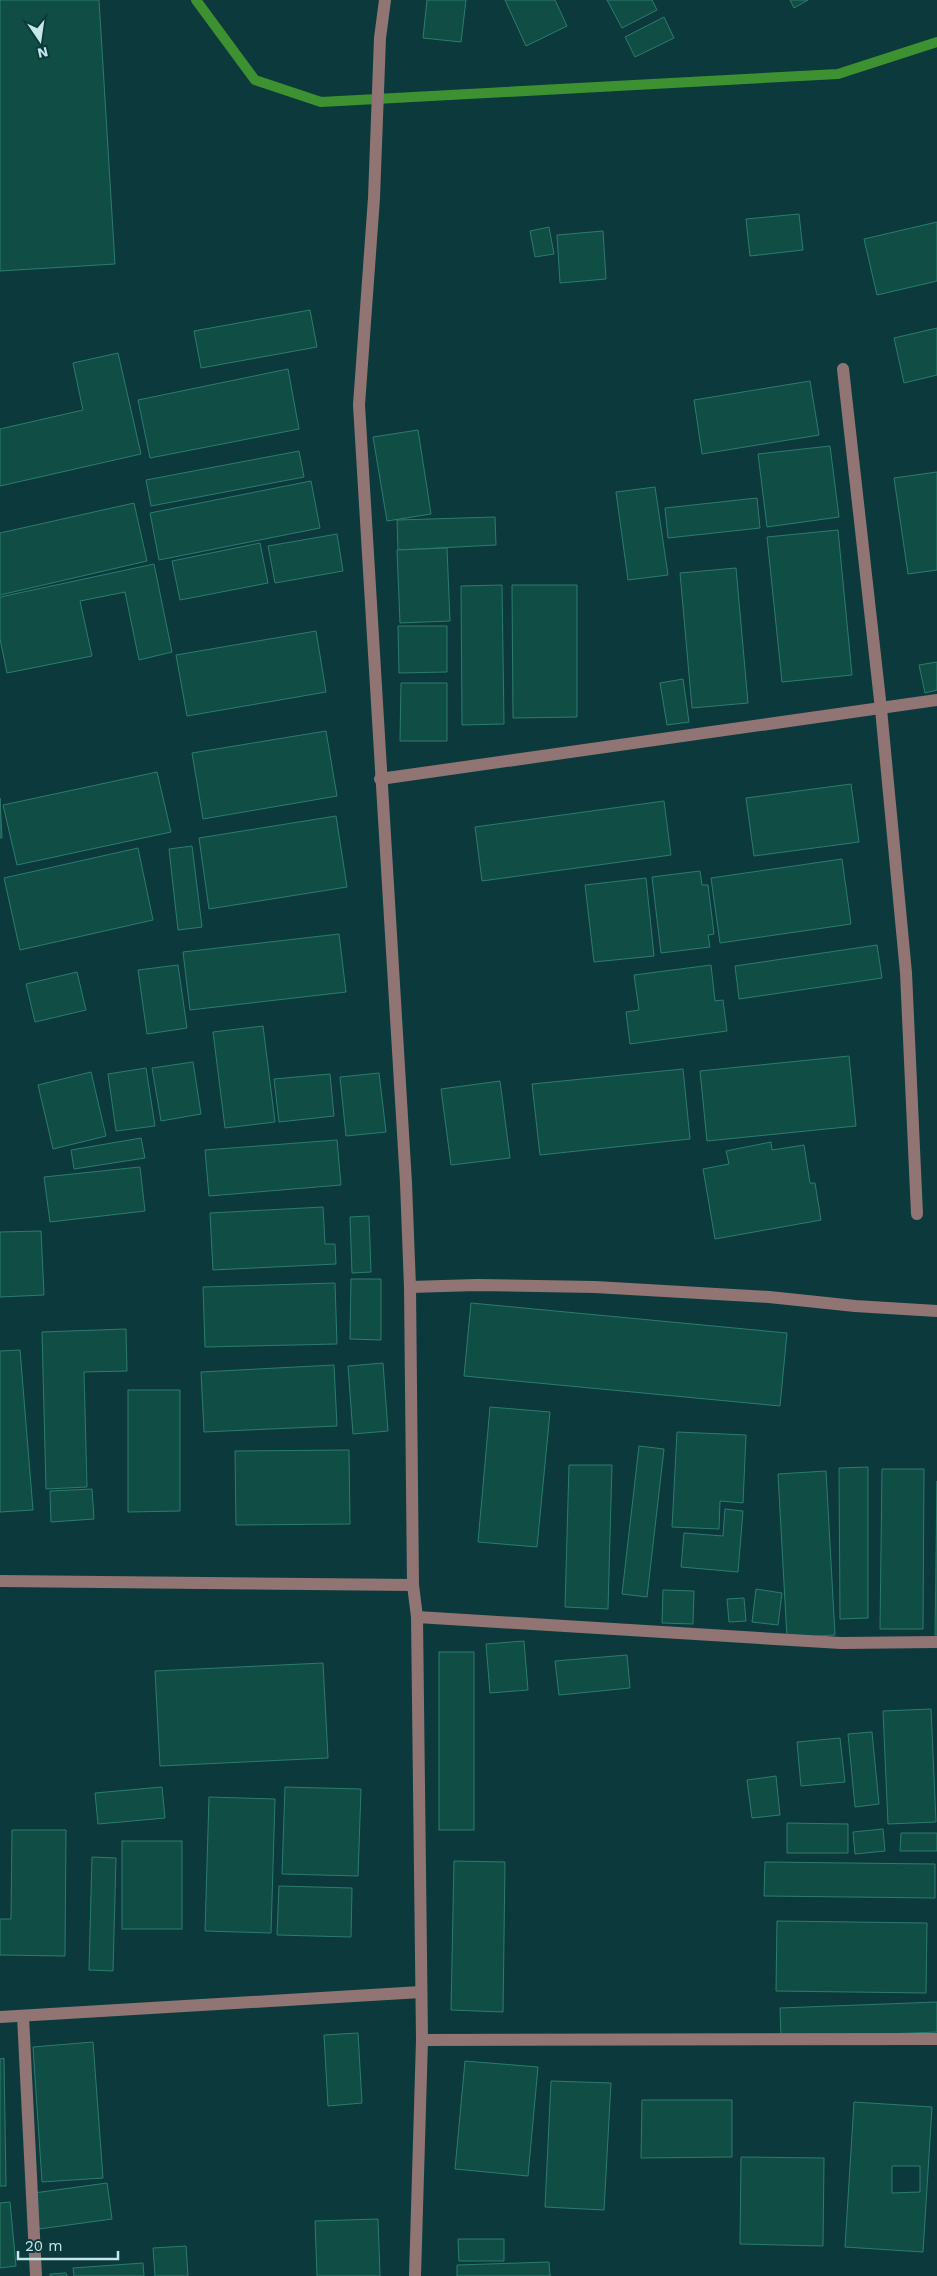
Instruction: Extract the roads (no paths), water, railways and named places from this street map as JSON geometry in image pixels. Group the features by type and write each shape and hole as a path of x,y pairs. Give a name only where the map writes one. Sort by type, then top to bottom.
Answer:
{"street":[{"path":"384,0 380,38 374,198 359,405 380,779 406,1184 410,1288 413,1585 417,1617 422,2040 415,2276"},
{"path":"843,369 881,710 906,973 917,1214"},
{"path":"380,779 881,710 937,700"},
{"path":"410,1288 477,1285 595,1287 769,1297 855,1306 937,1311"},
{"path":"0,1581 413,1585"},
{"path":"417,1617 841,1643 937,1642"},
{"path":"0,2016 421,1992"},
{"path":"23,2016 36,2276"},
{"path":"422,2040 937,2039"}],"waterway":[{"path":"196,0 255,80 321,102 838,74 937,42"}]}
